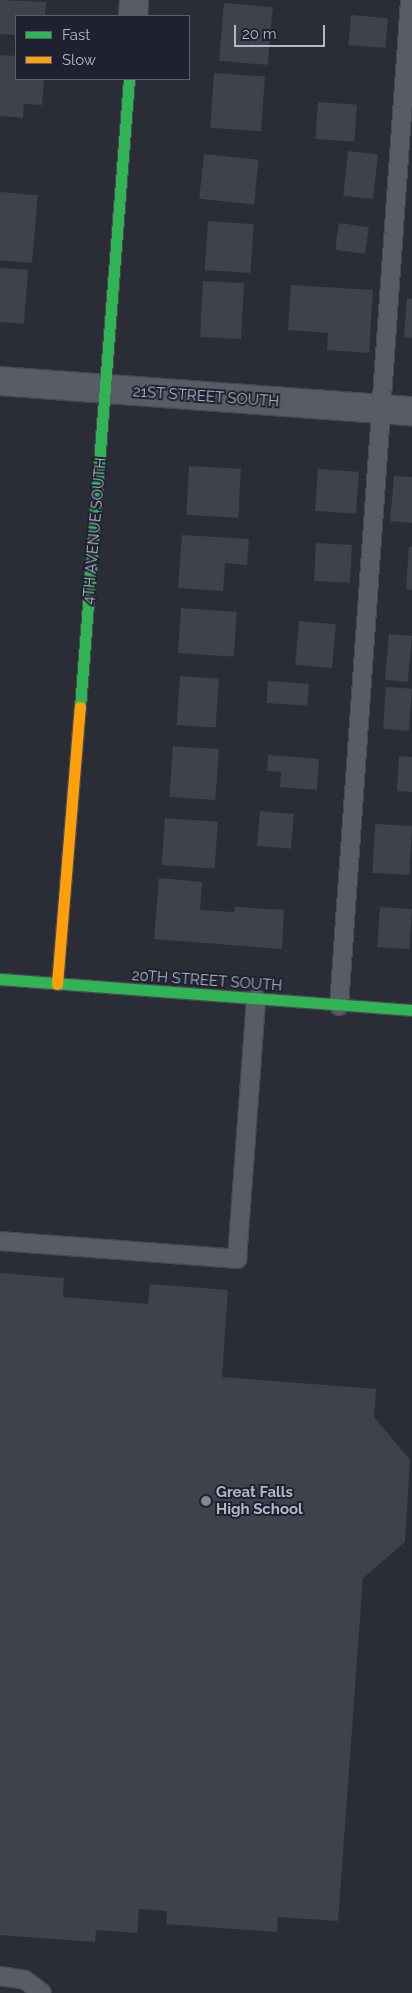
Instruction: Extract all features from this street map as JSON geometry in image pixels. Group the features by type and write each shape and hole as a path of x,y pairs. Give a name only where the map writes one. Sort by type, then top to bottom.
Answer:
{"street":[{"path":"133,15 134,0"},
{"name":"4TH AVENUE SOUTH","path":"57,984 107,390 129,80"},
{"name":"21ST STREET SOUTH","path":"0,381 412,411"},
{"name":"20TH STREET SOUTH","path":"0,979 412,1010"}],"lane":[{"path":"339,1006 378,409 410,0"},
{"path":"0,1241 237,1259 256,999"},
{"path":"0,1976 25,1980 42,1993"}],"building":[{"path":"0,0 46,2 45,15 15,15 15,35 0,34"},
{"path":"224,3 273,7 268,65 219,61"},
{"path":"351,15 388,18 385,48 348,45"},
{"path":"0,55 15,56 15,80 44,80 42,105 24,104 23,118 0,116"},
{"path":"214,73 265,77 261,131 210,128"},
{"path":"318,102 357,105 354,142 315,139"},
{"path":"348,151 378,154 373,199 343,196"},
{"path":"204,154 259,160 254,205 199,199"},
{"path":"0,192 38,195 32,263 0,260"},
{"path":"208,221 254,224 250,273 205,270"},
{"path":"339,223 369,227 365,254 335,250"},
{"path":"0,268 28,270 24,324 0,322"},
{"path":"203,281 244,283 241,339 200,337"},
{"path":"291,285 373,290 369,353 327,350 328,333 288,330"},
{"path":"407,298 412,299 412,338 404,337"},
{"path":"189,466 241,469 238,518 186,515"},
{"path":"318,469 359,472 356,514 315,511"},
{"path":"394,476 412,477 412,523 390,521"},
{"path":"182,535 249,539 247,565 225,563 223,591 178,588"},
{"path":"316,543 352,545 350,583 314,581"},
{"path":"409,547 412,547 412,590 406,589"},
{"path":"181,608 237,612 234,657 178,653"},
{"path":"299,621 336,624 332,668 295,665"},
{"path":"389,634 412,636 408,682 385,680"},
{"path":"180,676 219,679 215,728 177,725"},
{"path":"268,681 309,684 307,706 266,703"},
{"path":"386,687 412,689 409,731 383,729"},
{"path":"173,746 219,749 215,800 169,797"},
{"path":"268,755 319,759 317,790 280,787 281,772 267,771"},
{"path":"399,756 412,757 412,792 397,791"},
{"path":"260,811 294,814 291,849 257,846"},
{"path":"165,818 218,822 215,869 162,865"},
{"path":"375,824 412,826 409,875 372,873"},
{"path":"159,878 202,882 200,910 234,912 235,907 284,910 282,949 154,939"},
{"path":"380,907 412,909 409,949 377,947"},
{"path":"0,1273 64,1278 63,1297 148,1304 150,1284 228,1290 222,1377 376,1389 374,1417 410,1460 405,1542 363,1578 338,1921 278,1917 277,1932 166,1924 167,1911 139,1909 137,1933 96,1930 95,1942 0,1935"}],"traffic: fast":[{"path":"80,707 129,80"},
{"path":"0,979 412,1010"}],"traffic: slow":[{"path":"57,984 80,707"}],"place":[{"name":"Great Falls High School","path":"206,1501"}]}
